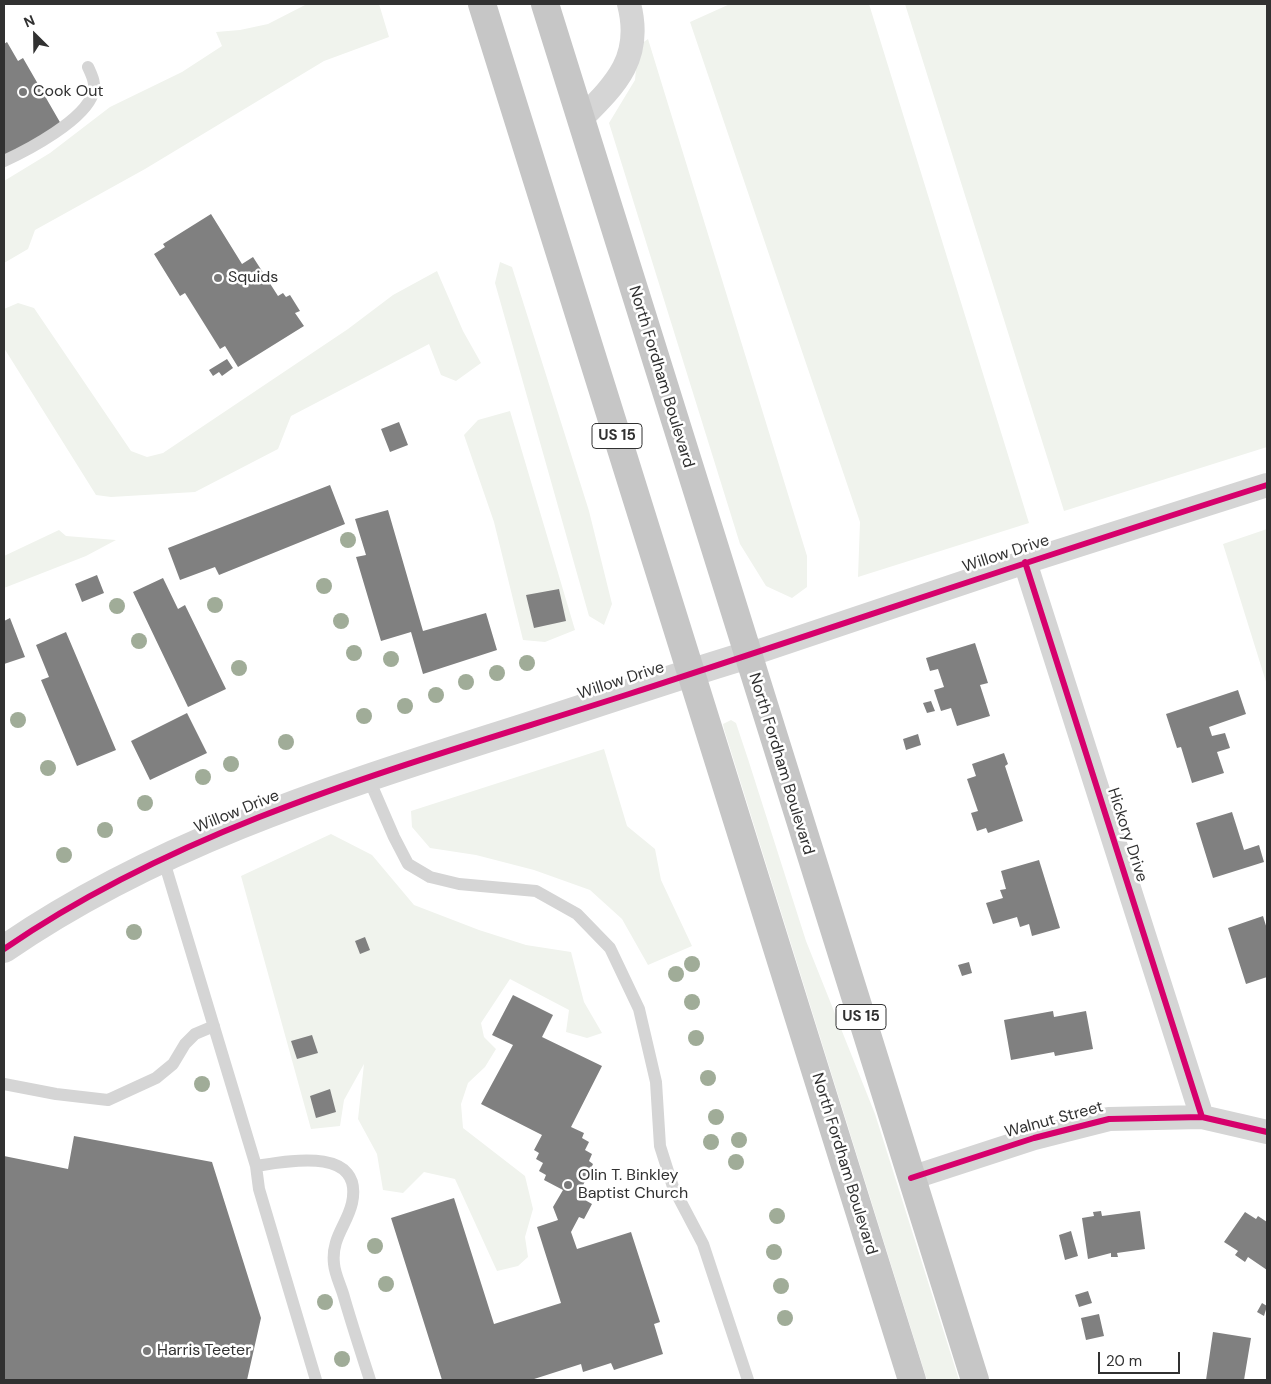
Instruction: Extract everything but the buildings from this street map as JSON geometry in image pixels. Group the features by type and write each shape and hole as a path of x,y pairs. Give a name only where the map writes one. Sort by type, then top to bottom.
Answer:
{"highway":[{"name":"North Fordham Boulevard","path":"482,4 912,1380"},
{"name":"North Fordham Boulevard","path":"545,4 975,1380"}],"street":[{"path":"581,119 614,87 625,69 632,36 632,16 629,4"},
{"name":"Willow Drive","path":"4,949 90,896 162,858 233,827 368,777 748,655 1025,562 1267,485"},
{"name":"Hickory Drive","path":"1025,562 1202,1117"},
{"name":"Walnut Street","path":"911,1178 1034,1138 1109,1119 1202,1117 1267,1132"}],"lane":[{"path":"4,161 61,128 84,108 90,100 94,88 88,67"},
{"path":"368,777 408,864 430,877 459,884 536,891 577,914 610,948 639,1009 656,1082 660,1146 673,1188 703,1244 748,1380"},
{"path":"162,858 256,1166 259,1189 316,1380"},
{"path":"4,1084 56,1094 108,1100 156,1078 173,1064 185,1044 195,1034 214,1026"},
{"path":"256,1166 294,1160 325,1160 340,1167 350,1180 353,1192 352,1205 335,1238 334,1264 370,1380"}],"shaded area":[{"path":"307,4 379,4 389,37 324,61 145,169 35,230 28,249 4,263 4,181 50,153 110,107 182,72 222,46 216,32 240,30 268,24"},
{"path":"730,4 869,4 1029,523 858,577 860,522 690,22"},
{"path":"905,4 1267,4 1267,447 1064,511"},
{"path":"648,39 807,556 807,587 792,598 766,586 740,544 609,123 635,80 638,46"},
{"path":"500,262 512,267 589,511 612,604 604,625 589,616 495,283"},
{"path":"437,271 463,331 481,363 456,381 441,375 429,344 291,416 278,449 195,492 111,497 96,495 4,348 4,309 18,303 34,308 131,451 147,457 163,453 348,329 393,295"},
{"path":"510,411 575,630 545,642 523,640 494,522 464,435 478,420"},
{"path":"1267,529 1267,685 1223,544"},
{"path":"59,530 66,536 116,540 86,556 4,588 4,556"},
{"path":"731,720 736,723 806,941 875,1114 959,1380 927,1380 724,729 723,724"},
{"path":"604,749 627,826 655,849 661,880 692,946 648,965 622,919 590,890 534,870 476,855 430,848 412,827 411,811"},
{"path":"331,834 372,855 414,905 479,930 526,945 571,952 584,1002 602,1033 587,1038 566,1032 569,1010 510,979 481,1023 484,1037 496,1049 485,1067 468,1083 461,1104 463,1128 525,1176 533,1209 525,1237 528,1257 518,1266 497,1271 455,1179 424,1172 403,1193 383,1190 377,1154 358,1119 364,1064 344,1100 340,1126 311,1129 241,876"}],"cycle path":[{"path":"4,949 76,904 151,864 228,830 307,799 387,771 629,694 1267,485"},
{"path":"1025,562 1202,1117"},
{"path":"911,1178 1034,1138 1109,1119 1202,1117 1267,1132"}],"place":[{"name":"Cook Out","path":"23,92"},
{"name":"Squids","path":"218,278"},
{"name":"Olin T. Binkley Baptist Church","path":"568,1185"},
{"name":"Harris Teeter","path":"147,1351"}]}
